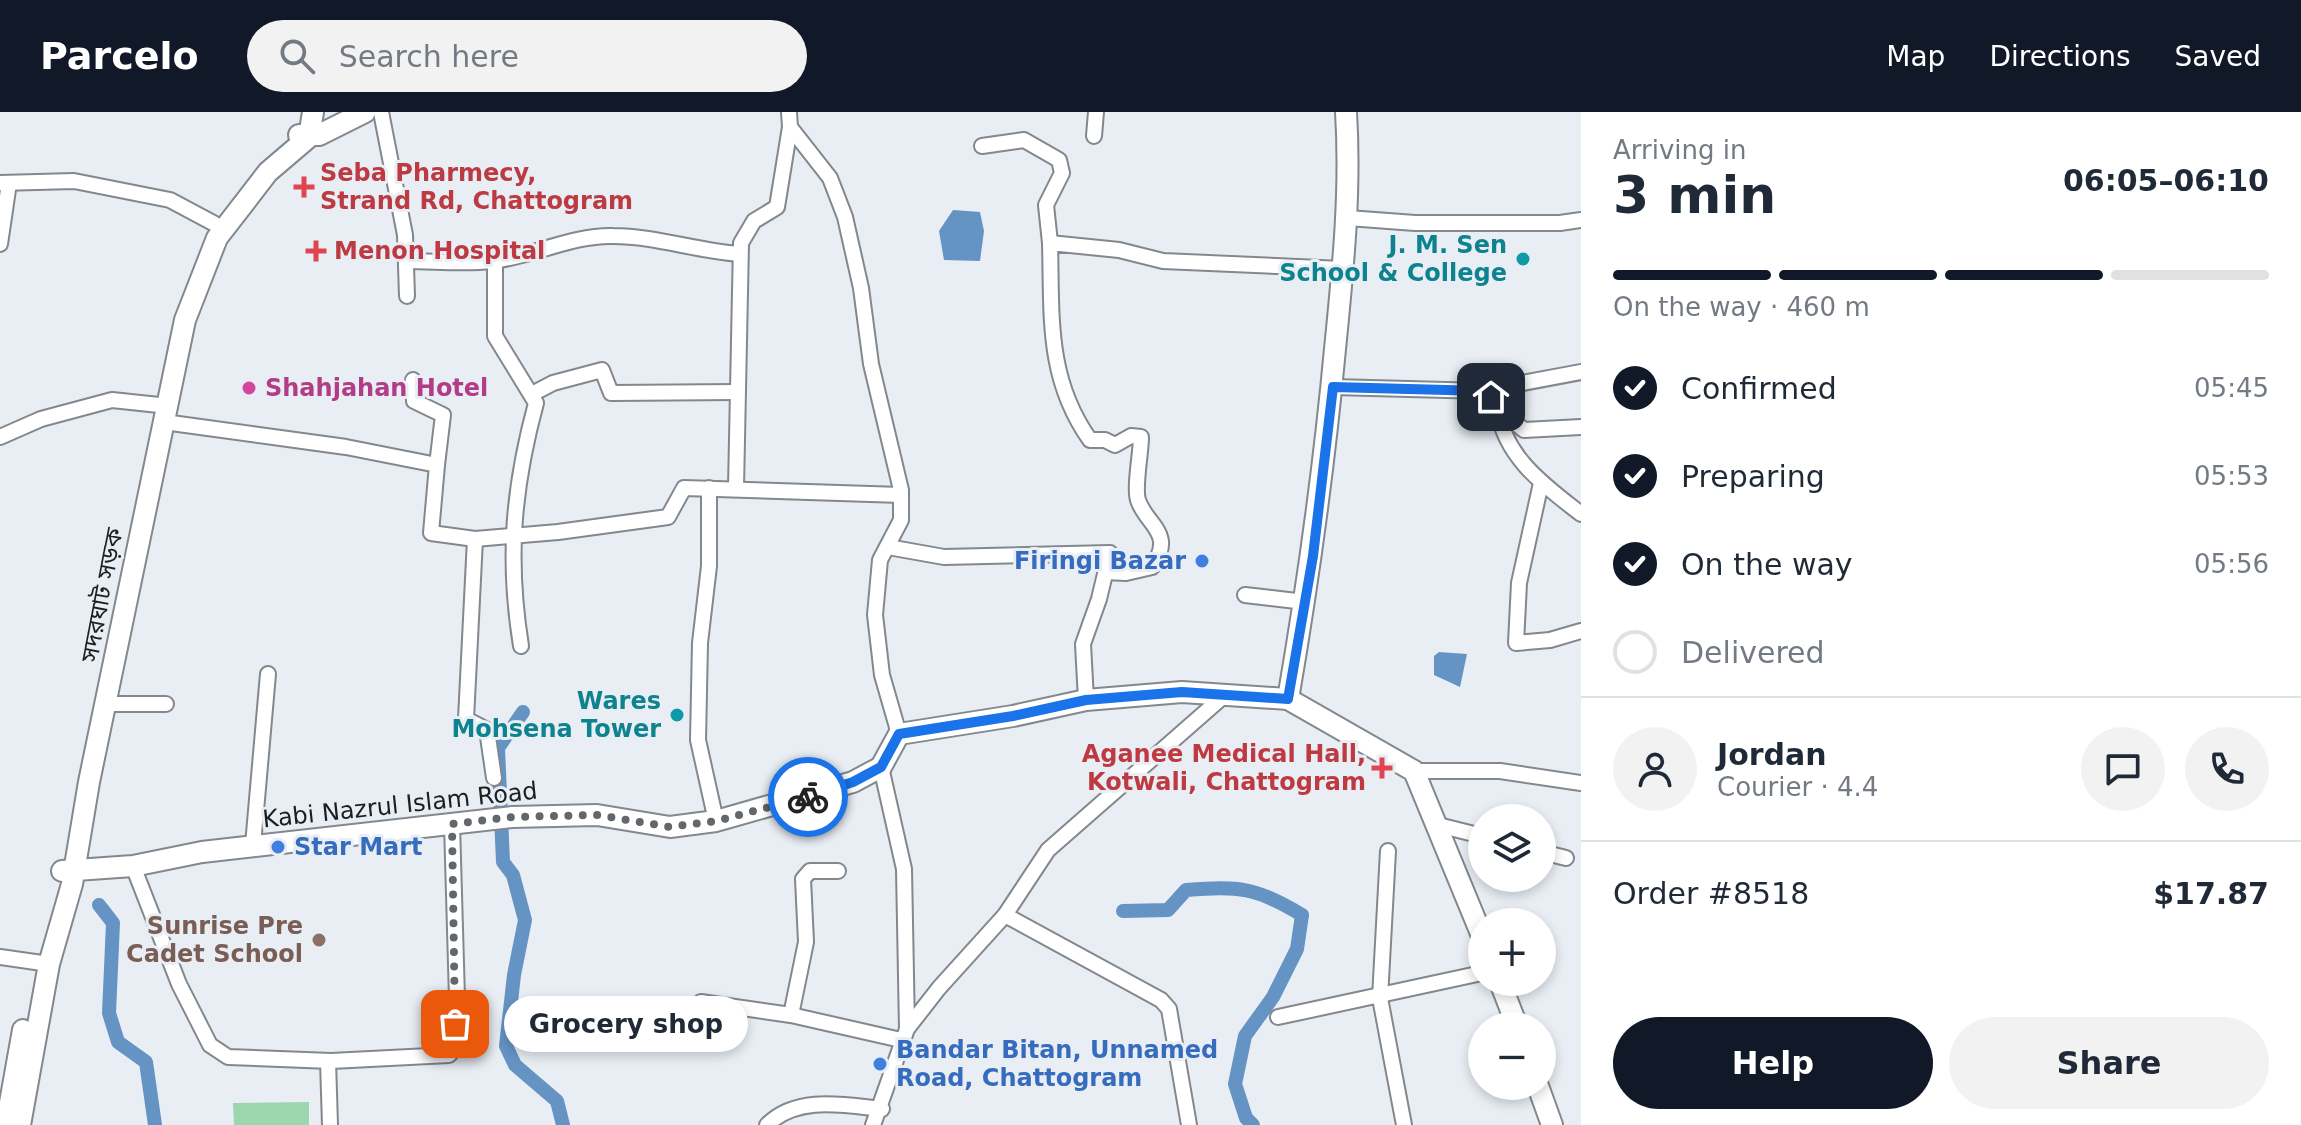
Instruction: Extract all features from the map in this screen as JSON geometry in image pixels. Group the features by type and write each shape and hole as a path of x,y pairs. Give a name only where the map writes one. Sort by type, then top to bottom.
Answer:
{"main road":[{"path":"302,112 302,135"},
{"path":"302,135 313,112"},
{"path":"302,135 365,112"},
{"path":"1288,699 1305,602 1333,387 1348,218 1346,112"},
{"name":"সদরঘাট সড়ক","path":"6,1125 42,963 68,871 107,704 177,318 215,224 262,167 302,135"},
{"name":"সদরঘাট সড়ক","path":"68,871 162,414 185,320 217,238 268,172 302,135"},
{"path":"881,767 899,734 1013,716 1086,700 1182,692 1288,699 1414,771 1471,908"},
{"name":"Kabi Nazrul Islam Road","path":"68,871 133,866 253,845 503,818 597,815 670,827 716,821 819,794 881,767"},
{"name":"সদরঘাট সড়ক","path":"20,1125 42,963"},
{"path":"1543,1100 1552,1125"}],"street":[{"path":"381,112 405,235 407,296"},
{"path":"1094,136 1096,112"},
{"path":"736,488 741,243 754,221 777,207 790,119"},
{"path":"790,119 830,178 845,217 861,288 871,364 901,495 901,520 880,560 875,615 882,675 899,734"},
{"path":"982,146 1024,140 1059,160 1062,173 1046,205 1054,356 1061,388 1090,440 1105,440 1115,445 1131,436 1141,437 1138,500 1153,520 1161,545 1160,556 1152,567 1126,573 1105,572"},
{"path":"0,244 5,183 74,181 156,197 170,200 215,224"},
{"path":"1348,218 1415,223 1560,223 1581,220"},
{"path":"406,261 495,261 537,248 609,235 657,238 702,252 740,254"},
{"path":"1050,243 1216,266 1343,269"},
{"path":"495,261 495,336 536,403 518,478 512,536 511,563 521,646"},
{"path":"532,394 553,383 602,370 611,393 736,392"},
{"path":"1494,403 1512,385 1581,372"},
{"path":"413,380 414,401 443,415 431,533 475,539 668,517 684,488 901,495"},
{"path":"1333,387 1484,391 1524,430 1581,427"},
{"path":"0,437 41,419 112,400 162,414 437,465"},
{"path":"1494,403 1500,429 1514,453 1541,483 1581,514"},
{"path":"1541,483 1519,583 1516,643 1550,640 1581,631"},
{"path":"709,488 709,566 700,643 698,740 716,821"},
{"path":"475,539 466,719 485,727 494,778"},
{"path":"888,547 944,557 1107,551 1110,555 1083,644 1086,700"},
{"path":"1245,595 1305,602"},
{"path":"253,845 268,674"},
{"path":"904,1034 939,988 1005,915 1048,850 1226,694"},
{"path":"107,704 166,704"},
{"path":"873,1125 882,1109 904,1034 904,869 881,767"},
{"path":"1414,771 1500,771 1581,783"},
{"path":"133,866 179,984 210,1045 228,1057 328,1061 452,1053 457,999 452,824"},
{"path":"1438,825 1468,832"},
{"path":"1388,851 1380,998 1404,1125"},
{"path":"1556,856 1566,858"},
{"path":"791,1015 806,942 803,879 810,871 838,871"},
{"path":"1005,915 1161,1000 1169,1009 1189,1125"},
{"path":"0,957 42,963"},
{"path":"1278,1017 1380,998 1468,976"},
{"path":"701,1002 904,1034"},
{"path":"328,1061 330,1125"},
{"path":"767,1125 776,1116 821,1103 882,1109"}],"green space":[{"path":"309,1102 309,1125 234,1125 233,1103"}],"water":[{"path":"953,210 980,212 984,231 980,261 944,260 939,231"},
{"path":"1439,652 1467,654 1460,687 1434,675 1434,656"}],"waterway":[{"path":"523,712 498,748 503,862 513,875 525,920 514,975 506,1046 515,1065 557,1101 563,1125"},
{"path":"1123,911 1168,910 1186,890 1220,888 1247,890 1302,915 1297,949 1273,997 1245,1036 1235,1084 1246,1118 1253,1125"},
{"path":"99,905 113,923 109,1013 118,1042 146,1062 155,1125"}],"way so far":[{"path":"455,1024 452,824 512,817 597,815 670,827 716,821 808,797"}],"place":[{"name":"Seba Pharmecy, Strand Rd, Chattogram","path":"304,187"},
{"name":"Menon Hospital","path":"316,251"},
{"name":"J. M. Sen School & College","path":"1523,259"},
{"name":"Shahjahan Hotel","path":"249,388"},
{"name":"Firingi Bazar","path":"1202,561"},
{"name":"Wares Mohsena Tower","path":"677,715"},
{"name":"Aganee Medical Hall, Kotwali, Chattogram","path":"1382,768"},
{"name":"Star Mart","path":"278,847"},
{"name":"Sunrise Pre Cadet School","path":"319,940"},
{"name":"Grocery shop","path":"455,1024"},
{"name":"Bandar Bitan, Unnamed Road, Chattogram","path":"880,1064"}],"route":[{"path":"808,797 853,782 881,767 899,734 1013,716 1086,700 1182,692 1288,699 1313,556 1333,387 1484,391 1491,397"}]}
